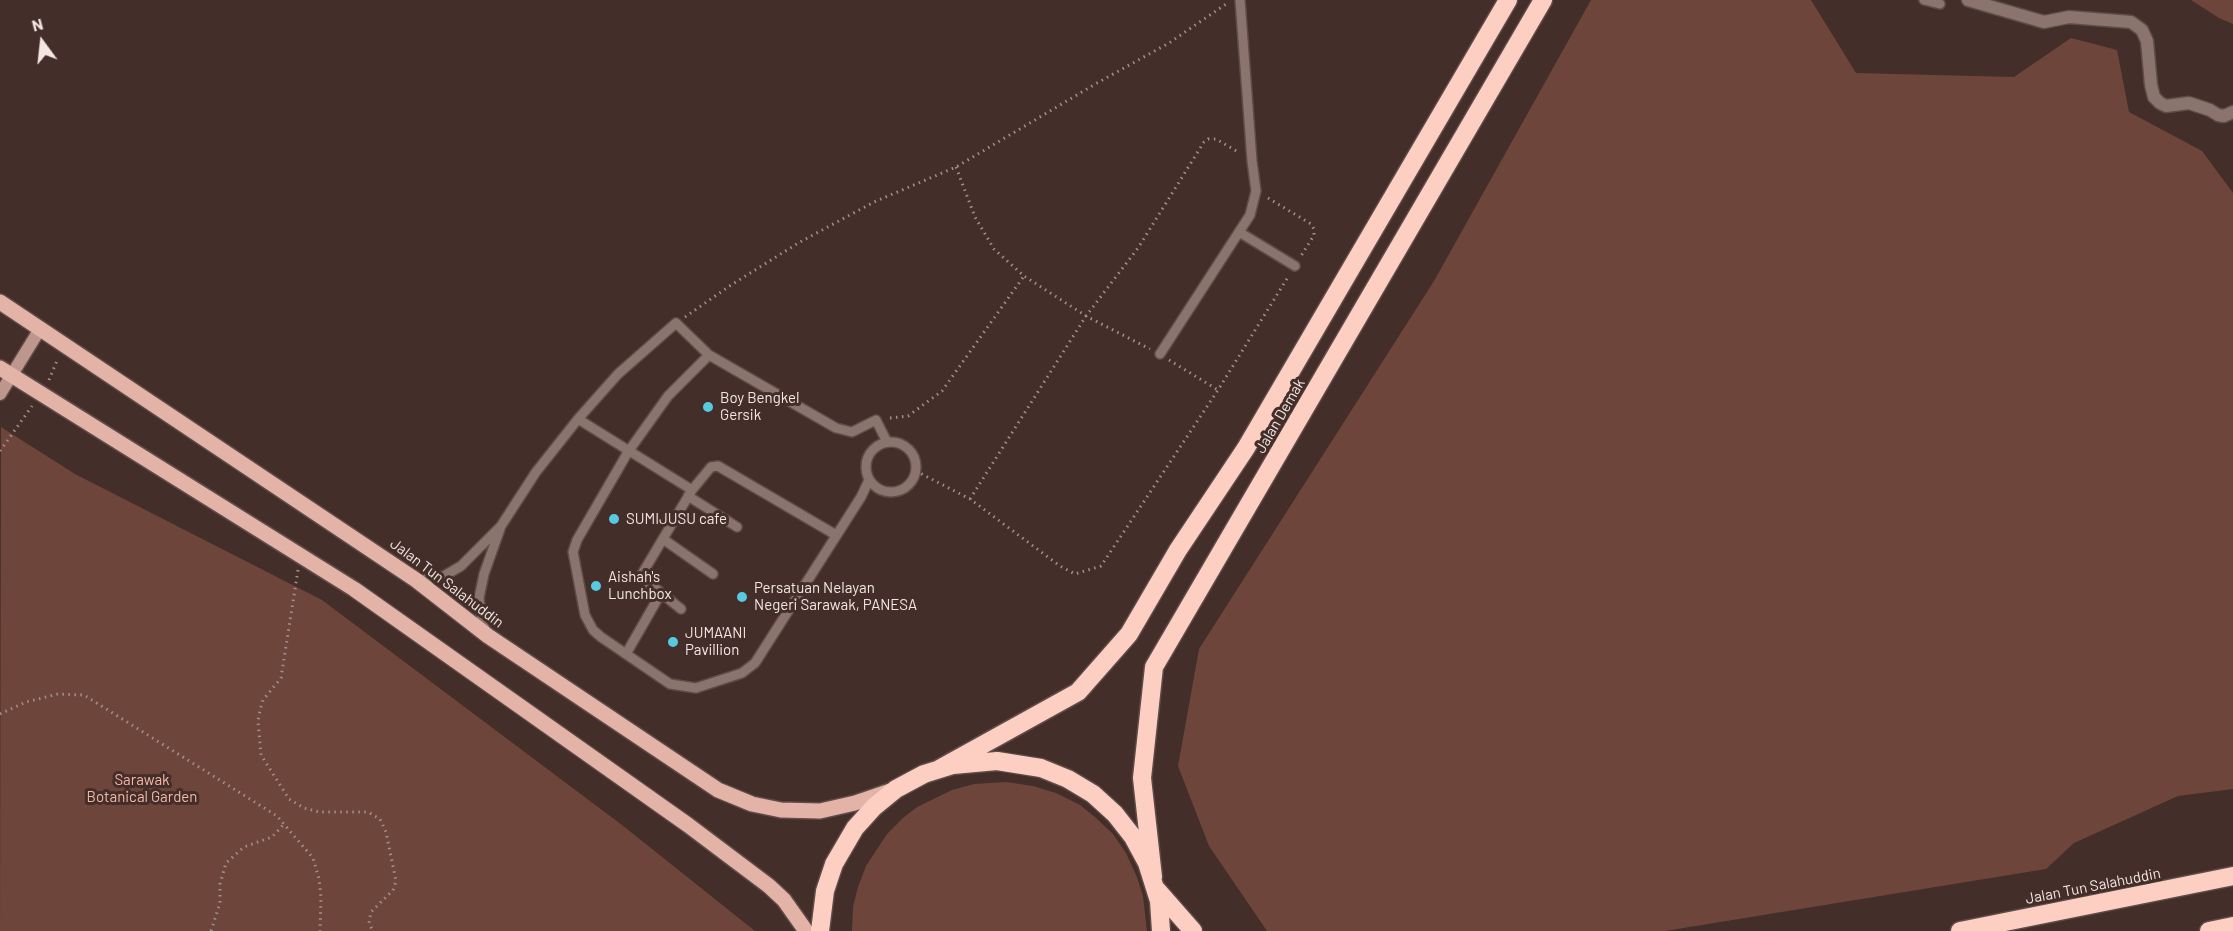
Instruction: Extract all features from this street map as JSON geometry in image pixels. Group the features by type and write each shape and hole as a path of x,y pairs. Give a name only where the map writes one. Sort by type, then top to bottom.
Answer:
{"highway":[{"name":"Jalan Demak","path":"939,769 1078,692 1129,634 1178,550 1258,428 1508,0"},
{"name":"Jalan Demak","path":"1161,931 1142,778 1154,667 1543,0"},
{"path":"820,931 825,891 840,851 864,817 896,789 939,769 975,762 1012,762 1041,768 1068,779 1105,804 1125,825 1141,850 1154,883 1192,931"},
{"name":"Jalan Tun Salahuddin","path":"1960,931 2233,876"},
{"path":"2209,931 2233,927"}],"main road":[{"name":"Jalan Tun Salahuddin","path":"0,302 416,580 488,636 718,790 752,804 781,810 820,811 855,803 896,789"},
{"path":"6,372 354,589 688,825 784,900 806,931"}],"street":[{"path":"1968,0 2044,22 2069,17 2131,22 2142,30 2147,41 2151,85 2154,96 2160,104 2166,106 2189,103 2224,116 2233,112"},
{"path":"0,393 6,372 40,329"}],"lane":[{"path":"1160,354 1250,215 1256,191 1240,0"},
{"path":"1924,0 1940,4"},
{"path":"1239,232 1295,266"},
{"path":"416,580 444,576 461,566 501,526 536,472 578,419 618,374 676,323 710,355 836,428 852,432 876,420 887,442"},
{"path":"710,355 668,396 628,452 577,540 573,552 585,615 593,630 601,637 670,684 696,688 742,673 755,663 869,480 866,464 873,450 887,442 895,442 909,449 914,455 916,471 913,479 900,490 883,490 869,480"},
{"path":"578,419 690,493 736,527"},
{"path":"681,609 642,574 690,493 708,469 718,466 836,535"},
{"path":"488,636 482,621 479,598 484,574 501,526"},
{"path":"663,539 713,574"},
{"path":"626,654 661,593"}],"path":[{"path":"676,323 800,242 874,202 956,167 1169,43 1232,0"},
{"path":"970,499 1086,316 1138,248 1204,141 1216,139 1252,161"},
{"path":"956,167 975,216 994,249 1024,276 1086,316 1160,354 1218,390"},
{"path":"916,471 970,499 1060,566 1075,574 1101,566 1218,390 1314,236 1311,224 1256,191"},
{"path":"876,420 909,416 942,391 1024,276"},
{"path":"300,556 281,678 262,700 258,721 261,755 289,799 304,808 320,812 368,812 380,819 386,832 396,881 393,890 371,912 369,923 373,931"},
{"path":"0,714 26,702 58,694 84,695 278,816 313,858 320,888 320,931"},
{"path":"211,931 220,903 220,884 226,863 244,847 272,837 285,823"}],"green space":[{"path":"1591,0 1811,0 1856,73 2014,77 2071,38 2117,50 2129,112 2202,151 2233,193 2233,789 2178,796 2074,843 2046,869 1665,931 1267,931 1209,846 1178,766 1199,649 1434,281"},
{"path":"2191,0 2233,0 2233,24 2219,18"},
{"name":"Sarawak Botanical Garden","path":"1,427 75,474 322,600 622,825 755,931 0,931"},
{"path":"1006,782 1033,786 1056,793 1080,805 1113,834 1126,853 1137,877 1143,896 1147,931 852,931 853,907 866,866 887,834 903,818 917,807 952,790 974,784"}],"place":[{"name":"Boy Bengkel Gersik","path":"708,407"},
{"name":"SUMIJUSU cafe","path":"614,519"},
{"name":"Aishah's Lunchbox","path":"596,586"},
{"name":"Persatuan Nelayan Negeri Sarawak, PANESA","path":"742,597"},
{"name":"JUMA'ANI Pavillion","path":"673,642"}]}
